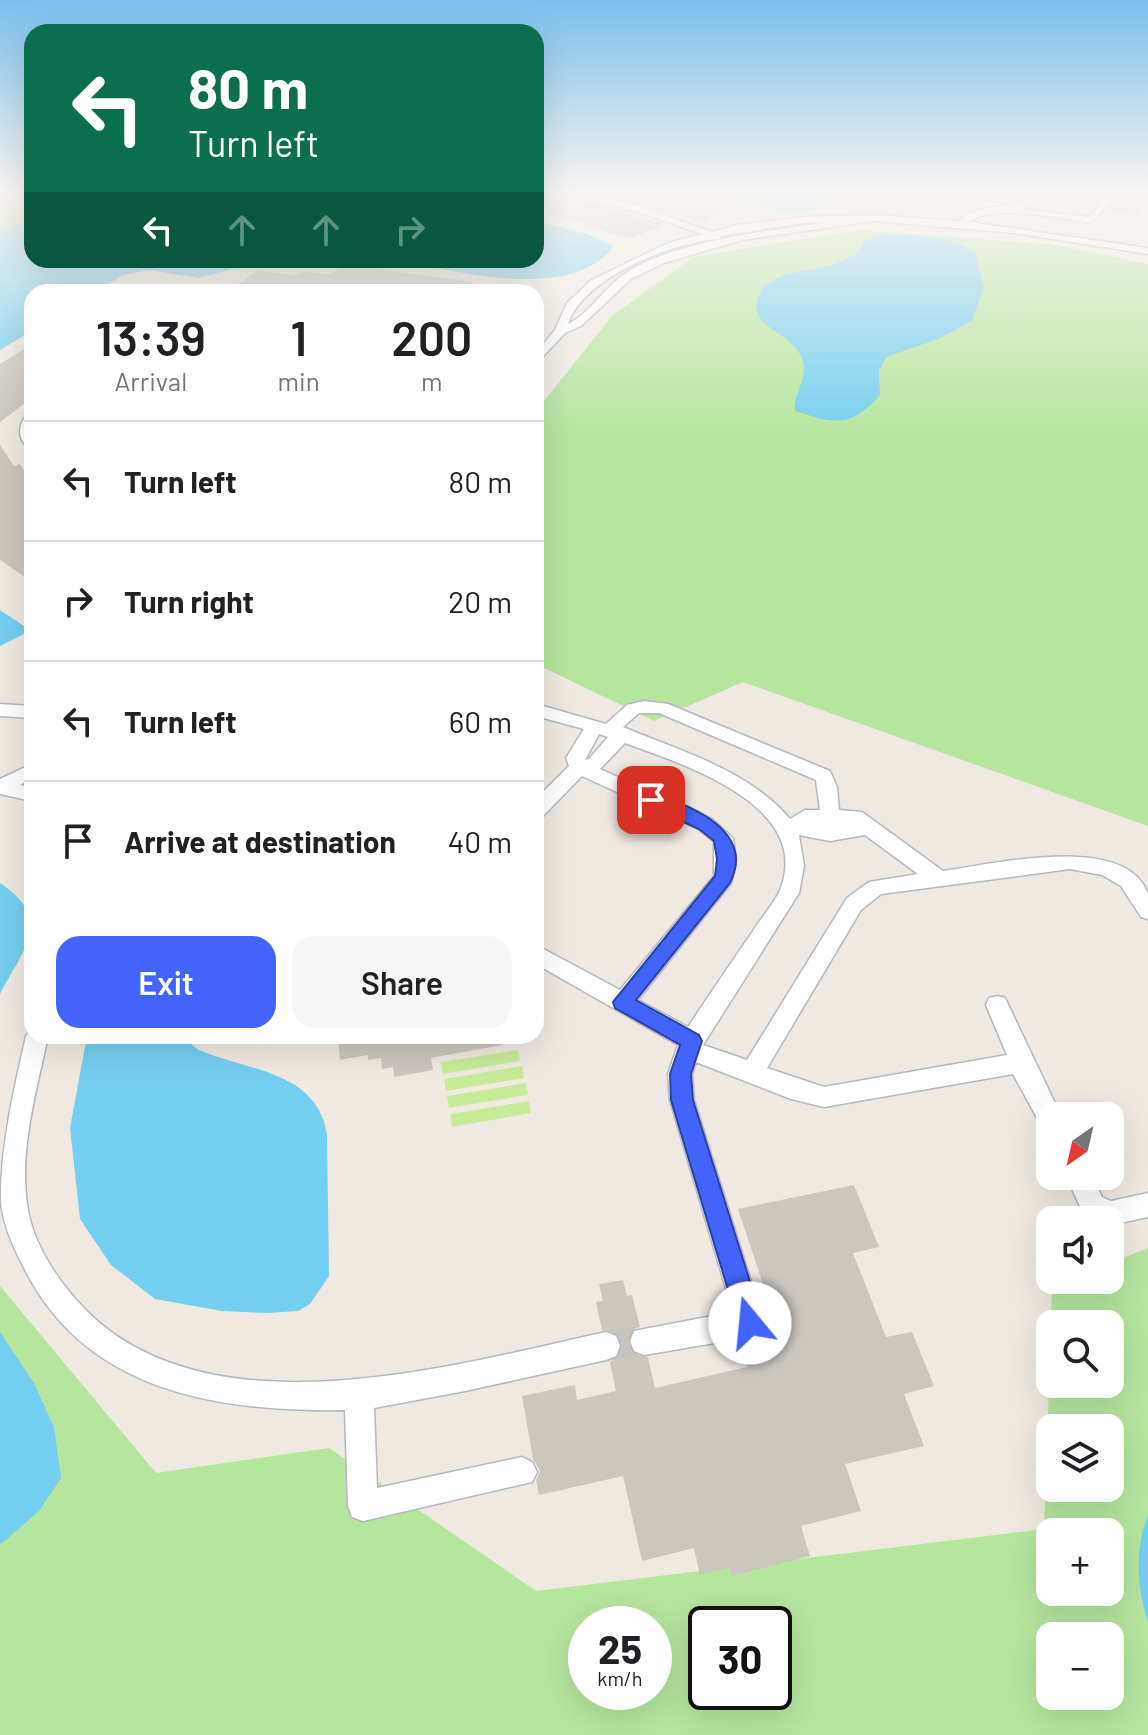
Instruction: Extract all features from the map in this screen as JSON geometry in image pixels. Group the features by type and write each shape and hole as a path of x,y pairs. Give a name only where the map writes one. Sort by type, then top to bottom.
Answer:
{"street":[{"path":"561,331 565,314 609,274"},
{"path":"544,351 561,331 577,324 633,274"},
{"path":"623,1002 724,878 726,859 723,838 705,824 579,767 575,758 629,709 644,706 662,708 823,776 828,787 830,816"},
{"path":"544,712 609,729 751,791 791,826 809,832 856,832 869,826"},
{"path":"544,803 579,767 595,764 609,729"},
{"path":"1,787 24,774"},
{"path":"1,787 24,792"},
{"path":"791,826 805,817 855,817 940,879"},
{"path":"644,1341 750,1323 682,1100 680,1074 689,1046 789,893 794,855 791,826"},
{"path":"752,1072 854,904 876,887 1070,862 1107,868 1128,881 1148,911"},
{"path":"544,958 623,1002 689,1046 791,1089 824,1097 1014,1064 1024,1068"},
{"path":"997,1005 1041,1102"},
{"path":"36,1044 16,1150 13,1195 23,1235 42,1276 65,1311 127,1359 171,1379 250,1394 378,1394 606,1346"},
{"path":"1085,1190 1093,1206 1111,1213 1148,1205"},
{"path":"359,1394 363,1506 522,1472"}],"green space":[{"path":"0,274 22,274 0,305"},
{"path":"670,274 1148,274 1148,826 743,682 654,721 544,668 544,401 612,316"},
{"path":"518,1050 520,1061 443,1074 441,1062"},
{"path":"522,1066 524,1078 446,1091 444,1079"},
{"path":"526,1083 528,1095 449,1108 447,1096"},
{"path":"529,1101 531,1113 452,1127 450,1114"},
{"path":"1148,1248 1148,1735 0,1735 0,1286 156,1473 329,1448 536,1591 1036,1530 1036,1606 1124,1606 1124,1518 1044,1518 1045,1502 1124,1502 1124,1414 1048,1414 1049,1398 1124,1398 1124,1310 1051,1310 1052,1294 1124,1294 1124,1257"}],"water":[{"path":"0,274 128,274 108,284 24,284 24,336 0,350"},
{"path":"173,274 214,274 199,278"},
{"path":"471,274 569,274 540,279"},
{"path":"981,274 984,287 972,321 938,339 886,357 879,371 880,395 870,406 851,418 832,420 795,411 804,372 802,358 794,346 766,324 758,313 760,292 775,279 784,276"},
{"path":"0,610 24,626 24,634 0,646"},
{"path":"0,883 24,906 24,950 0,994"},
{"path":"86,1044 192,1044 199,1050 278,1076 310,1098 321,1114 327,1135 329,1276 310,1304 298,1311 222,1311 155,1299 111,1265 80,1219 70,1128"},
{"path":"0,1332 34,1383 54,1427 61,1478 39,1511 0,1545"},
{"path":"1148,1515 1148,1623 1141,1596 1139,1555"}],"building":[{"path":"252,274 415,274 472,282 238,284"},
{"path":"24,349 24,404 0,422 0,364"},
{"path":"0,445 14,466 20,464 24,470 24,576 0,560"},
{"path":"339,1044 502,1045 431,1058 433,1070 394,1077 393,1067 382,1069 381,1058 368,1060 368,1055 340,1060"},
{"path":"854,1185 879,1247 853,1253 886,1337 912,1332 934,1386 904,1394 924,1446 845,1464 861,1511 801,1526 810,1556 731,1576 729,1568 700,1575 694,1548 642,1561 623,1476 539,1495 536,1480 540,1471 533,1459 522,1396 575,1385 577,1400 616,1391 610,1362 619,1357 623,1345 617,1333 602,1330 596,1302 603,1301 599,1284 623,1280 627,1296 632,1295 640,1327 631,1330 627,1342 633,1354 648,1357 655,1388 747,1367 744,1355 784,1347 738,1209"}],"tunnel":[{"path":"606,1346 644,1341"}],"route":[{"path":"651,800 705,824 723,838 726,859 724,878 623,1002 692,1041 680,1074 682,1100 750,1323"}]}
